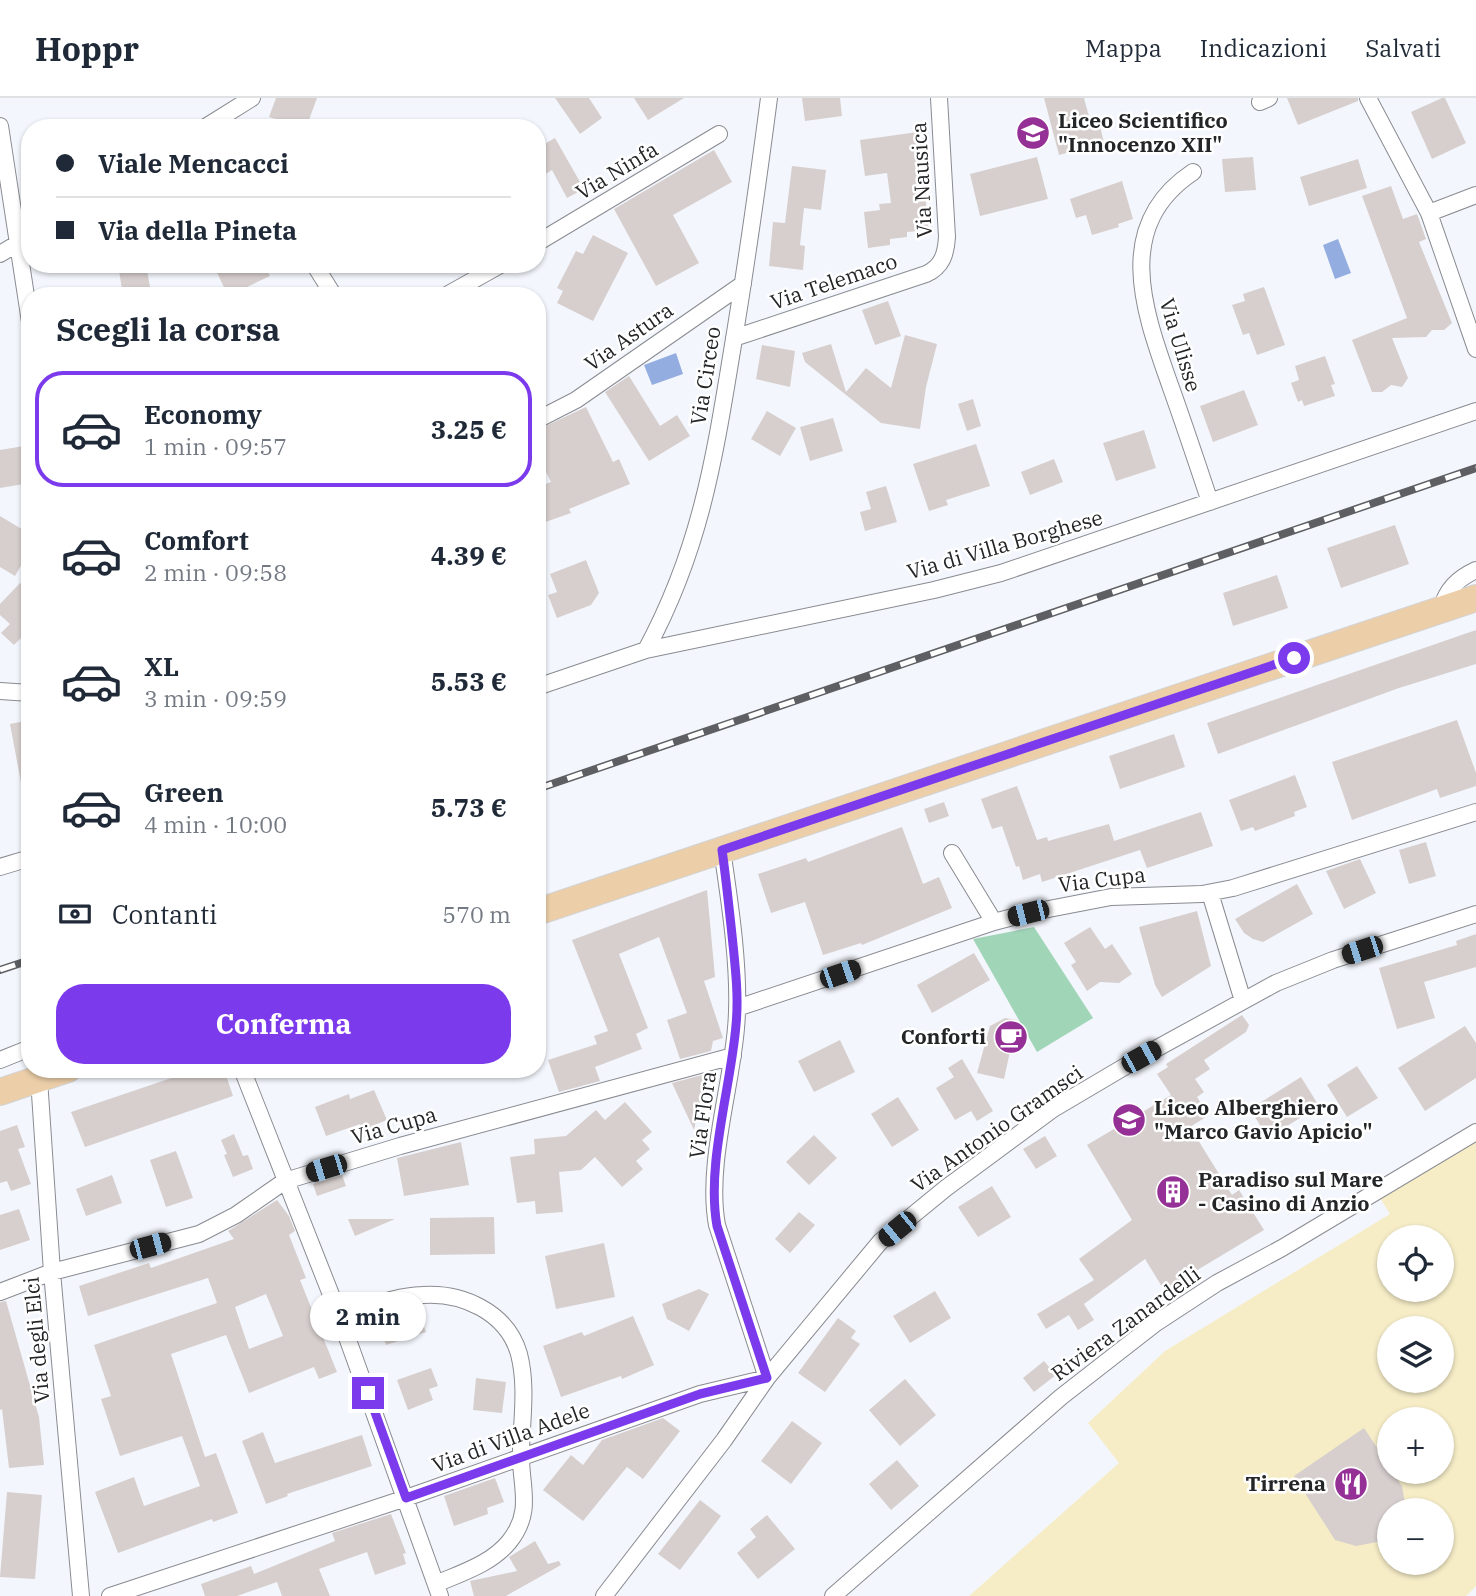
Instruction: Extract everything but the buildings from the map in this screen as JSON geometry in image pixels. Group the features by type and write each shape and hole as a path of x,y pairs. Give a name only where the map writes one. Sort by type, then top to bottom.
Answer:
{"main road":[{"path":"546,909 1476,598"},
{"path":"0,1092 41,1078"}],"street":[{"path":"228,119 252,98"},
{"name":"Via Circeo","path":"646,650 676,590 698,527 715,453 743,284 769,98"},
{"name":"Via Nausica","path":"939,98 947,237 943,260"},
{"path":"1368,98 1429,213 1476,349"},
{"path":"0,126 21,225"},
{"name":"Via Ninfa","path":"546,238 719,134"},
{"name":"Via Ulisse","path":"1193,172 1166,195 1150,220 1142,250 1141,286 1150,328 1210,502"},
{"path":"1429,213 1476,195"},
{"path":"0,254 21,241"},
{"name":"Via Telemaco","path":"734,338 926,274 943,260"},
{"path":"461,287 486,273"},
{"name":"Via Astura","path":"546,415 576,400 743,284"},
{"name":"Via di Villa Borghese","path":"546,684 646,650 968,582 1476,411"},
{"path":"1441,609 1450,587 1476,570"},
{"path":"0,691 21,692"},
{"name":"Via Cupa","path":"737,1008 994,922 1103,898 1143,894 1210,893 1241,886 1476,812"},
{"name":"Via Flora","path":"722,850 737,1008 713,1205 717,1226 767,1378"},
{"path":"952,853 994,922"},
{"path":"0,867 21,861"},
{"path":"1210,893 1243,1001"},
{"name":"Via Antonio Gramsci","path":"604,1596 724,1440 767,1378 880,1242 946,1188 1053,1110 1141,1057 1282,980 1319,965 1476,914"},
{"path":"0,1060 21,1052"},
{"name":"Via Cupa","path":"0,1292 52,1272 199,1234 236,1215 285,1181 389,1149 733,1056"},
{"path":"245,1078 339,1315 438,1590 485,1562 509,1541 517,1529 523,1510 524,1480 520,1456 523,1392 520,1362 514,1342 496,1318 474,1304 458,1298 422,1295 339,1315"},
{"name":"Via degli Elci","path":"38,1079 81,1596"},
{"name":"Riviera Zanardelli","path":"833,1596 1061,1397 1156,1322 1217,1283 1282,1248 1476,1132"},
{"name":"Via di Villa Adele","path":"110,1596 406,1498 700,1394 767,1378"}],"green space":[{"path":"1034,927 1093,1018 1037,1052 973,939"}],"sand":[{"path":"1476,1142 1476,1586 1466,1596 969,1596 1119,1463 1088,1423 1165,1351 1390,1214 1380,1198"}],"water":[{"path":"1338,239 1351,273 1335,279 1323,245"},
{"path":"676,353 683,374 652,385 644,365"}],"railway":[{"path":"546,786 1476,468"},
{"path":"0,970 21,963"}],"place":[{"name":"Liceo Scientifico \"Innocenzo XII\"","path":"1033,133"},
{"name":"Conforti","path":"1011,1037"},
{"name":"Liceo Alberghiero \"Marco Gavio Apicio\"","path":"1129,1120"},
{"name":"Paradiso sul Mare - Casino di Anzio","path":"1173,1192"},
{"name":"Tirrena","path":"1351,1484"}],"route":[{"path":"368,1393 406,1498 700,1394 767,1378 717,1226 713,1205 737,1008 736,971 722,850 1294,658"}]}
